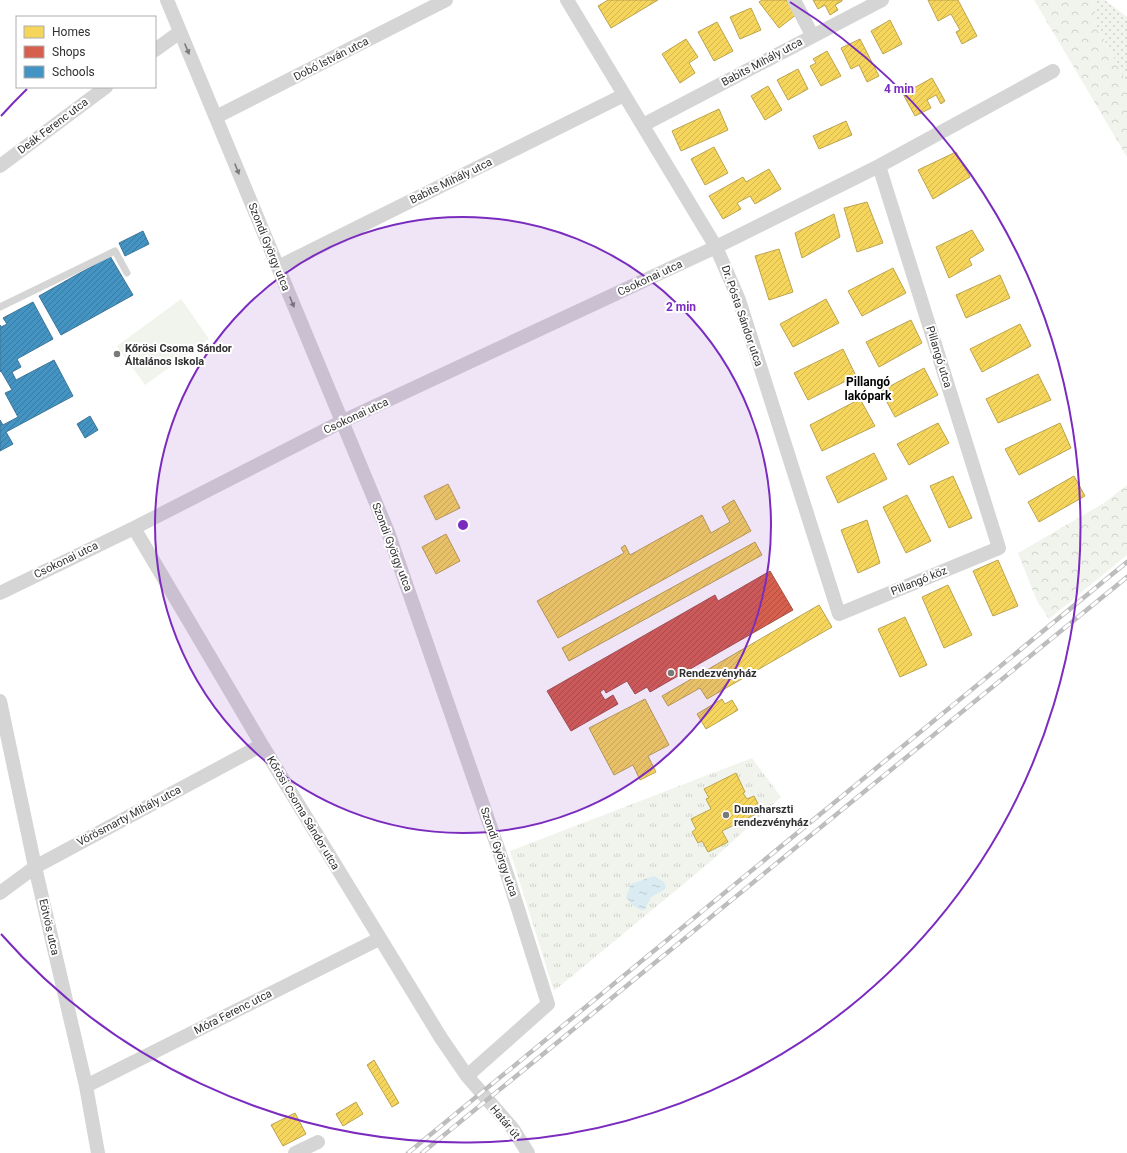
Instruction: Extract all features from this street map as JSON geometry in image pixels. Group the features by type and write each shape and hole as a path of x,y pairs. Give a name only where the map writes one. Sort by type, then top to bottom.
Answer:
{"street":[{"name":"Szondi György utca","path":"167,0 278,266 341,422 388,532 508,877 548,1004 467,1076"},
{"name":"Dobó István utca","path":"216,117 446,0"},
{"name":"Dr. Pósta Sándor utca","path":"567,0 716,247 739,300 839,614"},
{"path":"794,0 812,35"},
{"name":"Babits Mihály utca","path":"643,125 812,35 882,0"},
{"path":"156,49 180,32"},
{"name":"Csokonai utca","path":"0,593 134,528 341,422 716,247 879,166 1053,71"},
{"name":"Deák Ferenc utca","path":"0,166 105,88"},
{"name":"Babits Mihály utca","path":"278,266 624,95"},
{"name":"Pillangó utca","path":"879,166 999,548"},
{"name":"Kőrösi Csoma Sándor utca","path":"134,528 262,745 380,939 441,1038 480,1093"},
{"name":"Pillangó köz","path":"839,614 999,548"},
{"name":"Eötvös utca","path":"0,701 35,866 86,1086 98,1153"},
{"name":"Vörösmarty Mihály utca","path":"0,893 35,866 262,745"},
{"name":"Móra Ferenc utca","path":"86,1086 380,939"},
{"name":"Határ út","path":"480,1093 513,1129 528,1153"},
{"path":"295,1153 318,1142"}],"lane":[{"path":"0,307 115,251 128,273"}],"green space":[{"path":"1034,0 1095,0 1095,23 1127,83 1127,157"},
{"path":"1095,0 1105,0 1127,17 1127,83 1095,23"},
{"path":"181,299 209,339 145,385 117,346"},
{"path":"1127,485 1127,555 1049,619 1037,601 1018,553 1104,503"},
{"path":"752,758 781,797 709,863 554,991 510,851"}],"water":[{"path":"654,876 664,882 666,886 664,890 651,897 645,909 642,910 633,906 626,897 631,884"}],"building: Homes":[{"path":"608,0 658,0 611,28 598,6"},
{"path":"762,0 786,0 797,14 779,28 759,2"},
{"path":"813,0 842,1 835,5 838,10 830,15 825,5 818,9"},
{"path":"928,0 958,0 977,36 962,44 956,32 960,30 951,14 938,21"},
{"path":"751,8 761,30 740,39 730,17"},
{"path":"890,20 902,44 883,54 871,31"},
{"path":"717,22 733,51 714,61 698,32"},
{"path":"686,39 698,57 689,63 695,73 680,83 662,54"},
{"path":"860,39 879,76 867,82 859,65 851,69 841,48"},
{"path":"827,51 841,76 821,86 810,66 816,63 813,59"},
{"path":"798,69 808,89 788,100 777,80"},
{"path":"932,78 945,101 941,104 936,95 927,100 931,108 915,116 903,94"},
{"path":"768,86 782,110 765,120 751,96"},
{"path":"719,109 728,130 681,151 672,131"},
{"path":"846,121 852,135 819,149 813,136"},
{"path":"714,147 728,173 705,185 691,159"},
{"path":"956,152 970,177 933,199 918,170"},
{"path":"769,169 781,189 755,204 750,196 737,203 741,209 723,219 709,196 743,177 746,182"},
{"path":"867,202 883,243 857,252 844,208"},
{"path":"834,214 840,237 802,258 795,233"},
{"path":"972,230 984,250 969,259 972,265 949,278 936,247"},
{"path":"779,249 793,292 769,300 755,256"},
{"path":"893,268 906,293 862,316 848,291"},
{"path":"1000,275 1010,298 966,318 956,295"},
{"path":"826,299 839,323 793,347 780,324"},
{"path":"911,320 922,343 879,367 866,342"},
{"path":"1020,324 1031,346 982,372 970,349"},
{"path":"843,349 856,376 808,400 794,373"},
{"path":"924,368 938,395 895,417 881,391"},
{"path":"1038,374 1051,400 998,423 986,399"},
{"path":"860,399 875,426 822,451 810,425"},
{"path":"938,423 949,443 909,465 897,444"},
{"path":"1060,423 1071,448 1019,475 1005,449"},
{"path":"874,453 887,479 838,503 826,477"},
{"path":"953,476 972,518 949,528 930,486"},
{"path":"1074,476 1085,496 1039,522 1028,502"},
{"path":"448,484 460,508 436,520 424,496"},
{"path":"907,495 931,541 906,553 883,507"},
{"path":"734,500 751,531 558,638 537,601 624,553 621,548 625,545 630,555 702,515 711,533 730,522 722,507"},
{"path":"867,520 880,563 858,573 841,530"},
{"path":"446,534 460,561 436,574 422,547"},
{"path":"755,542 762,555 569,661 562,648"},
{"path":"998,560 1018,606 993,616 973,571"},
{"path":"948,585 972,635 944,648 922,597"},
{"path":"819,605 832,627 707,699 700,688 668,706 662,696"},
{"path":"905,617 927,665 900,677 878,629"},
{"path":"645,699 669,745 648,756 656,772 640,780 633,765 614,775 589,728"},
{"path":"722,699 725,704 732,700 738,710 706,729 697,714"},
{"name":"Dunaharszti rendezvényház","path":"736,773 745,792 743,793 747,799 754,796 762,811 722,831 728,842 708,852 702,841 698,843 692,832 696,829 691,819 711,809 706,799 709,798 704,789"},
{"path":"374,1060 399,1103 392,1107 367,1065"},
{"path":"356,1102 363,1114 343,1126 336,1114"},
{"path":"295,1113 306,1134 283,1146 271,1125"}],"building: Shops":[{"path":"770,571 793,610 650,692 647,687 635,694 627,681 606,693 604,689 600,692 605,700 613,695 618,704 571,731 547,691 715,595 718,601"}],"building: Schools":[{"path":"143,231 149,244 125,256 119,243"},
{"path":"110,256 133,295 61,335 39,296"},
{"path":"33,302 53,339 17,359 21,367 12,372 16,380 54,360 73,396 6,432 13,444 0,451 0,420 3,425 18,417 5,393 12,390 1,371 0,372 0,325 1,327 7,324 3,318"},
{"path":"90,416 98,430 85,438 77,424"}],"railway":[{"path":"408,1153 1127,562"},
{"path":"422,1153 1127,577"}],"place":[{"name":"Kőrösi Csoma Sándor Általános Iskola","path":"117,354"},
{"name":"Rendezvényház","path":"671,673"},
{"name":"Dunaharszti rendezvényház","path":"726,815"}],"district":[{"name":"Pillangó lakópark","path":"868,389"}]}
